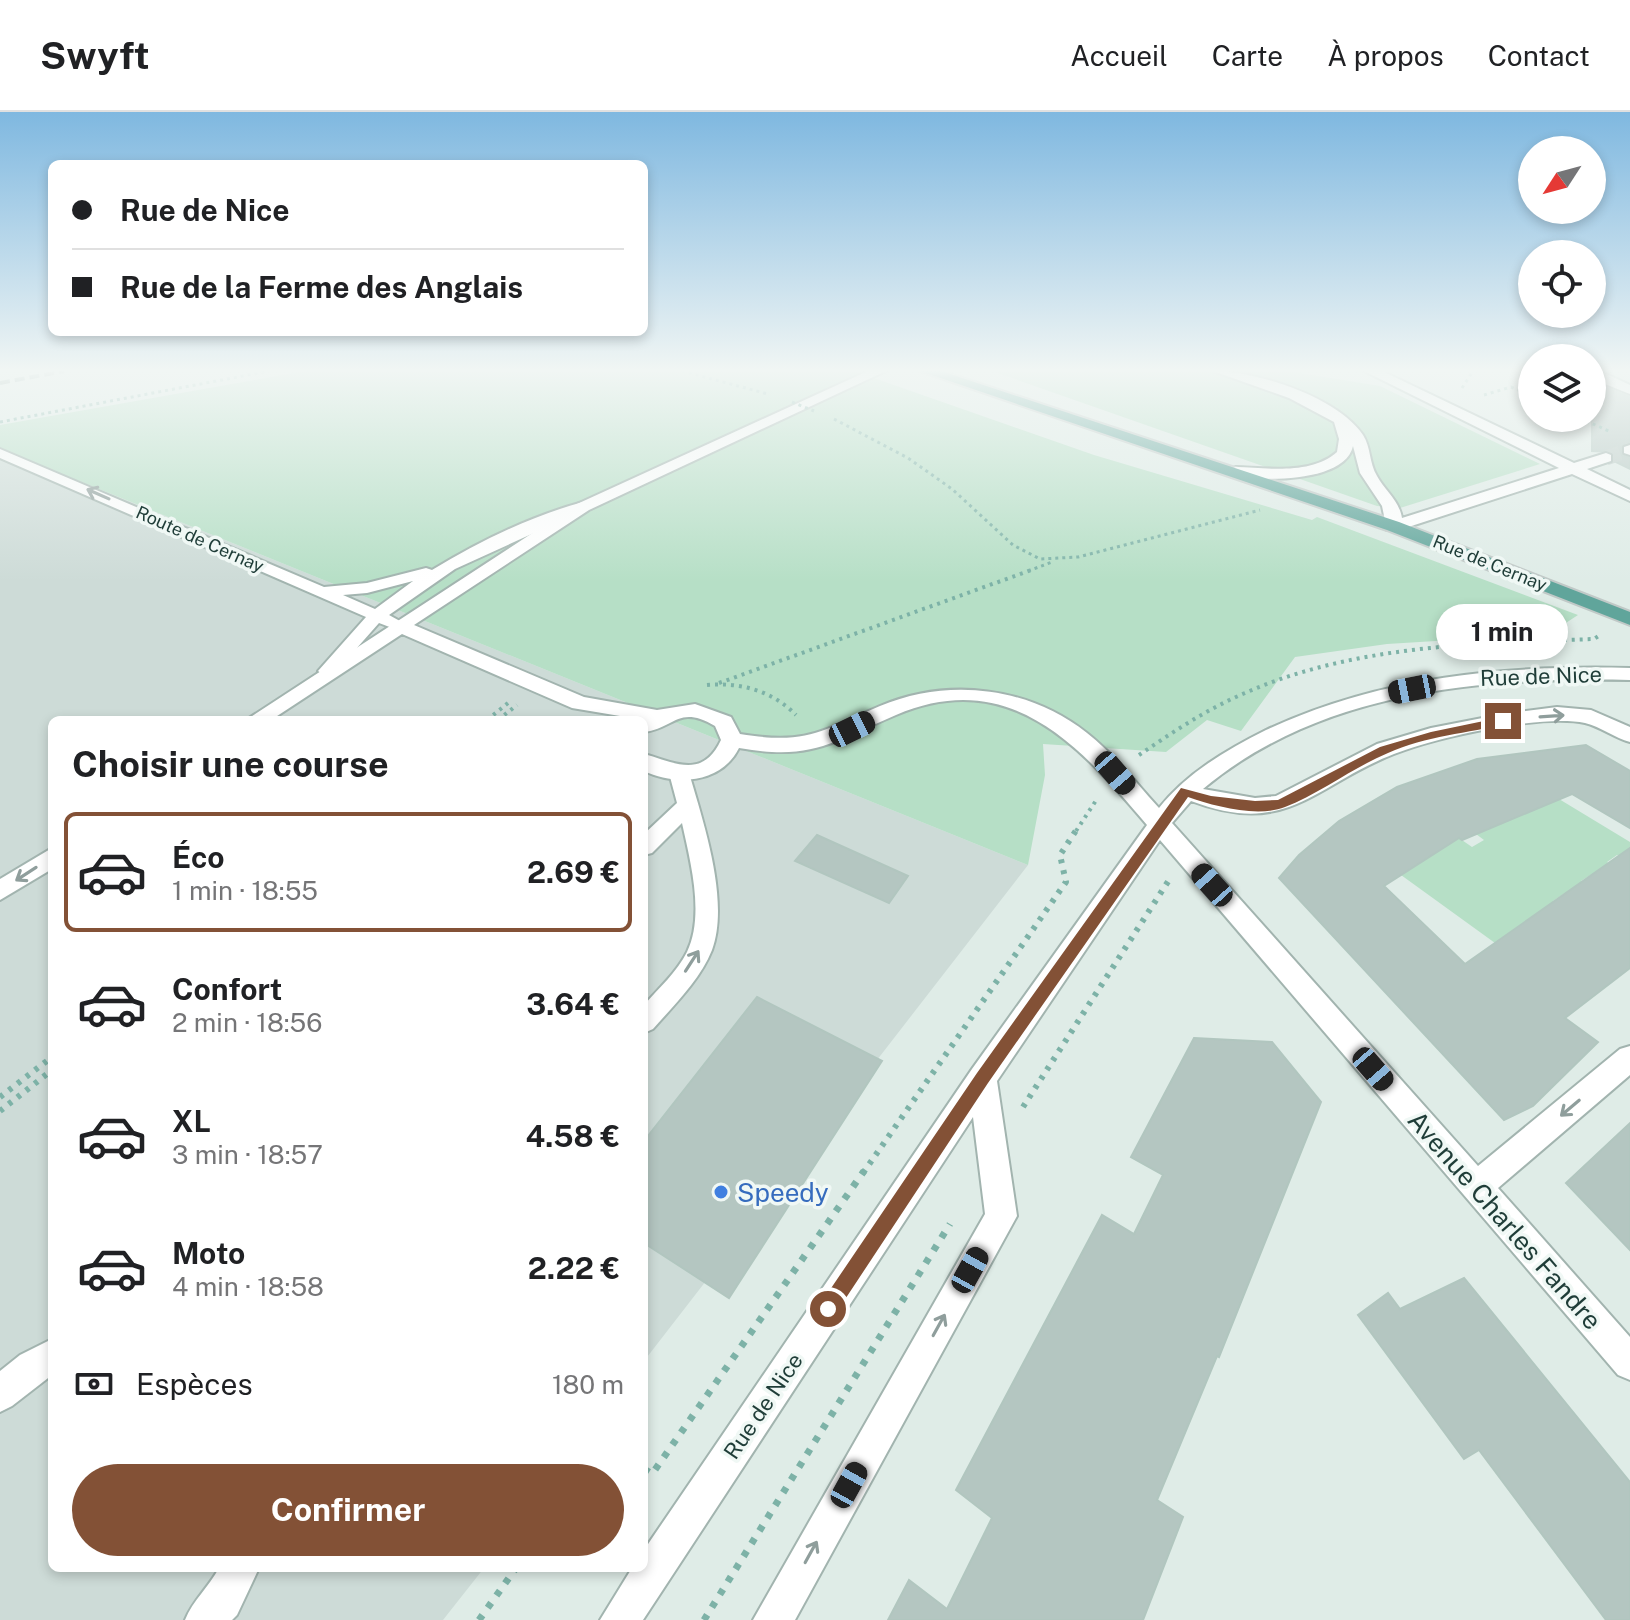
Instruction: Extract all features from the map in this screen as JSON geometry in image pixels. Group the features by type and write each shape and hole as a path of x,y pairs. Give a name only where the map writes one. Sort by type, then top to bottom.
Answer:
{"main road":[{"path":"1142,441 1393,526"},
{"name":"Rue de Cernay","path":"1393,526 1630,619"}],"street":[{"path":"262,716 583,507 726,441"},
{"path":"1236,472 1325,468 1345,452 1347,441"},
{"path":"1359,441 1368,475 1394,509 1393,526 1606,458"},
{"path":"1517,441 1630,496"},
{"path":"400,626 579,703 628,716"},
{"name":"Rue de Nice","path":"620,1620 982,1078 1159,824 1186,791 1250,746 1317,714 1352,702 1468,679 1553,673 1630,674"},
{"name":"Avenue Charles Fandre","path":"732,740 785,746 809,744 914,701 958,696 1006,701 1044,713 1081,736 1630,1363"},
{"path":"648,763 665,772 679,773 710,767 729,750 732,740 724,722 714,715 687,710 651,722"},
{"path":"1186,791 1210,800 1255,806 1280,804 1385,749 1431,735 1557,714 1591,717 1630,735"},
{"path":"0,891 48,860"},
{"path":"1476,1187 1630,1058"},
{"path":"773,1620 1001,1216 982,1078"},
{"path":"0,1394 32,1367 48,1358"},
{"path":"205,1620 223,1601 238,1572"}],"lane":[{"name":"Route de Cernay","path":"0,453 400,626"},
{"path":"320,593 410,579 583,507"},
{"path":"327,671 376,617 460,559"},
{"path":"648,1017 700,950 706,930 706,901 688,804 679,773"},
{"path":"648,843 688,804"}],"path":[{"path":"881,441 952,489 1027,555 1057,561"},
{"path":"718,683 1057,561 1312,498"},
{"path":"503,716 518,704"},
{"path":"648,1472 652,1474 1066,882"},
{"path":"0,1097 48,1060"},
{"path":"0,1111 48,1073"},
{"path":"479,1620 513,1572"}],"shaded area":[{"path":"0,449 1028,865 648,1356 648,716 48,716 48,1572 481,1572 443,1620 0,1620"}],"green space":[{"path":"0,441 1055,441 1312,520 1317,517 1578,615 1549,634 1387,644 1295,657 1241,731 1207,720 1166,752 1043,744 1045,775 1028,865 0,449"},
{"path":"1193,441 1494,441 1540,464 1400,508 1377,506"},
{"path":"1559,799 1630,842 1630,861 1617,855 1607,862 1617,870 1603,881 1592,874 1581,881 1591,889 1575,900 1565,893 1553,901 1563,909 1547,920 1537,913 1495,943 1401,875 1459,838 1472,847 1484,840 1476,834"}],"building":[{"path":"1592,441 1630,441 1621,447 1622,455 1630,458 1630,469 1614,461 1612,452 1592,451"},
{"path":"1586,745 1630,771 1630,828 1572,794 1462,840 1459,838 1384,886 1465,964 1630,848 1630,968 1565,1018 1598,1042 1533,1106 1504,1120 1279,878 1299,855 1339,821 1397,787 1477,759"},
{"path":"817,835 908,876 889,903 795,861"},
{"name":"Speedy","path":"757,997 882,1061 729,1298 648,1246 648,1136"},
{"path":"1194,1038 1272,1042 1321,1102 1219,1357 1157,1500 1183,1517 1143,1620 888,1620 909,1580 947,1609 992,1518 956,1490 1102,1215 1134,1234 1163,1175 1131,1157"},
{"path":"1630,1123 1630,1250 1566,1183"},
{"path":"1464,1278 1630,1482 1630,1620 1606,1620 1479,1450 1464,1459 1358,1315 1388,1293 1400,1309"}],"tunnel":[{"path":"1606,458 1629,450"}],"place":[{"name":"Speedy","path":"721,1192"}],"route":[{"path":"828,1309 982,1078 1159,824 1186,791 1210,800 1255,806 1280,804 1385,749 1431,735 1503,721"}]}
